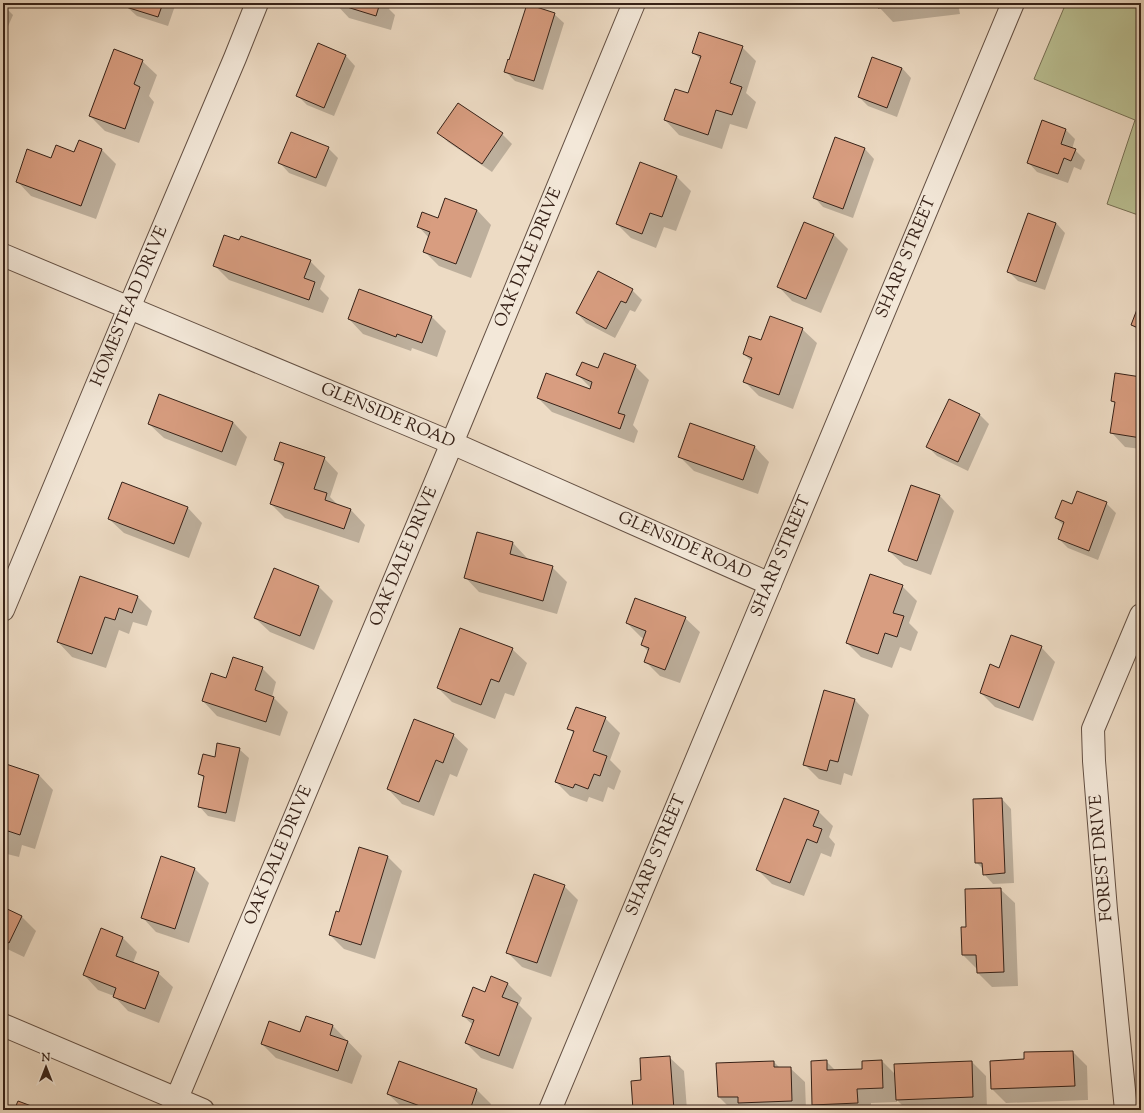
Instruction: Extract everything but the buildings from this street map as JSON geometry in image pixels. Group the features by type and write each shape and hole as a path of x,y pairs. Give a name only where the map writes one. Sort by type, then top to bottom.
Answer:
{"street":[{"name":"HOMESTEAD DRIVE","path":"3,610 128,308 257,3"},
{"name":"OAK DALE DRIVE","path":"174,1105 452,443 634,3"},
{"name":"SHARP STREET","path":"550,1110 1013,3"},
{"name":"GLENSIDE ROAD","path":"3,255 452,443 770,584"},
{"name":"FOREST DRIVE","path":"1126,1110 1106,910 1094,761 1093,729 1141,615"},
{"path":"3,1025 174,1105 203,1110"}],"green space":[{"path":"1066,3 1126,3 1141,9 1141,216 1107,204 1135,120 1034,79"}]}
